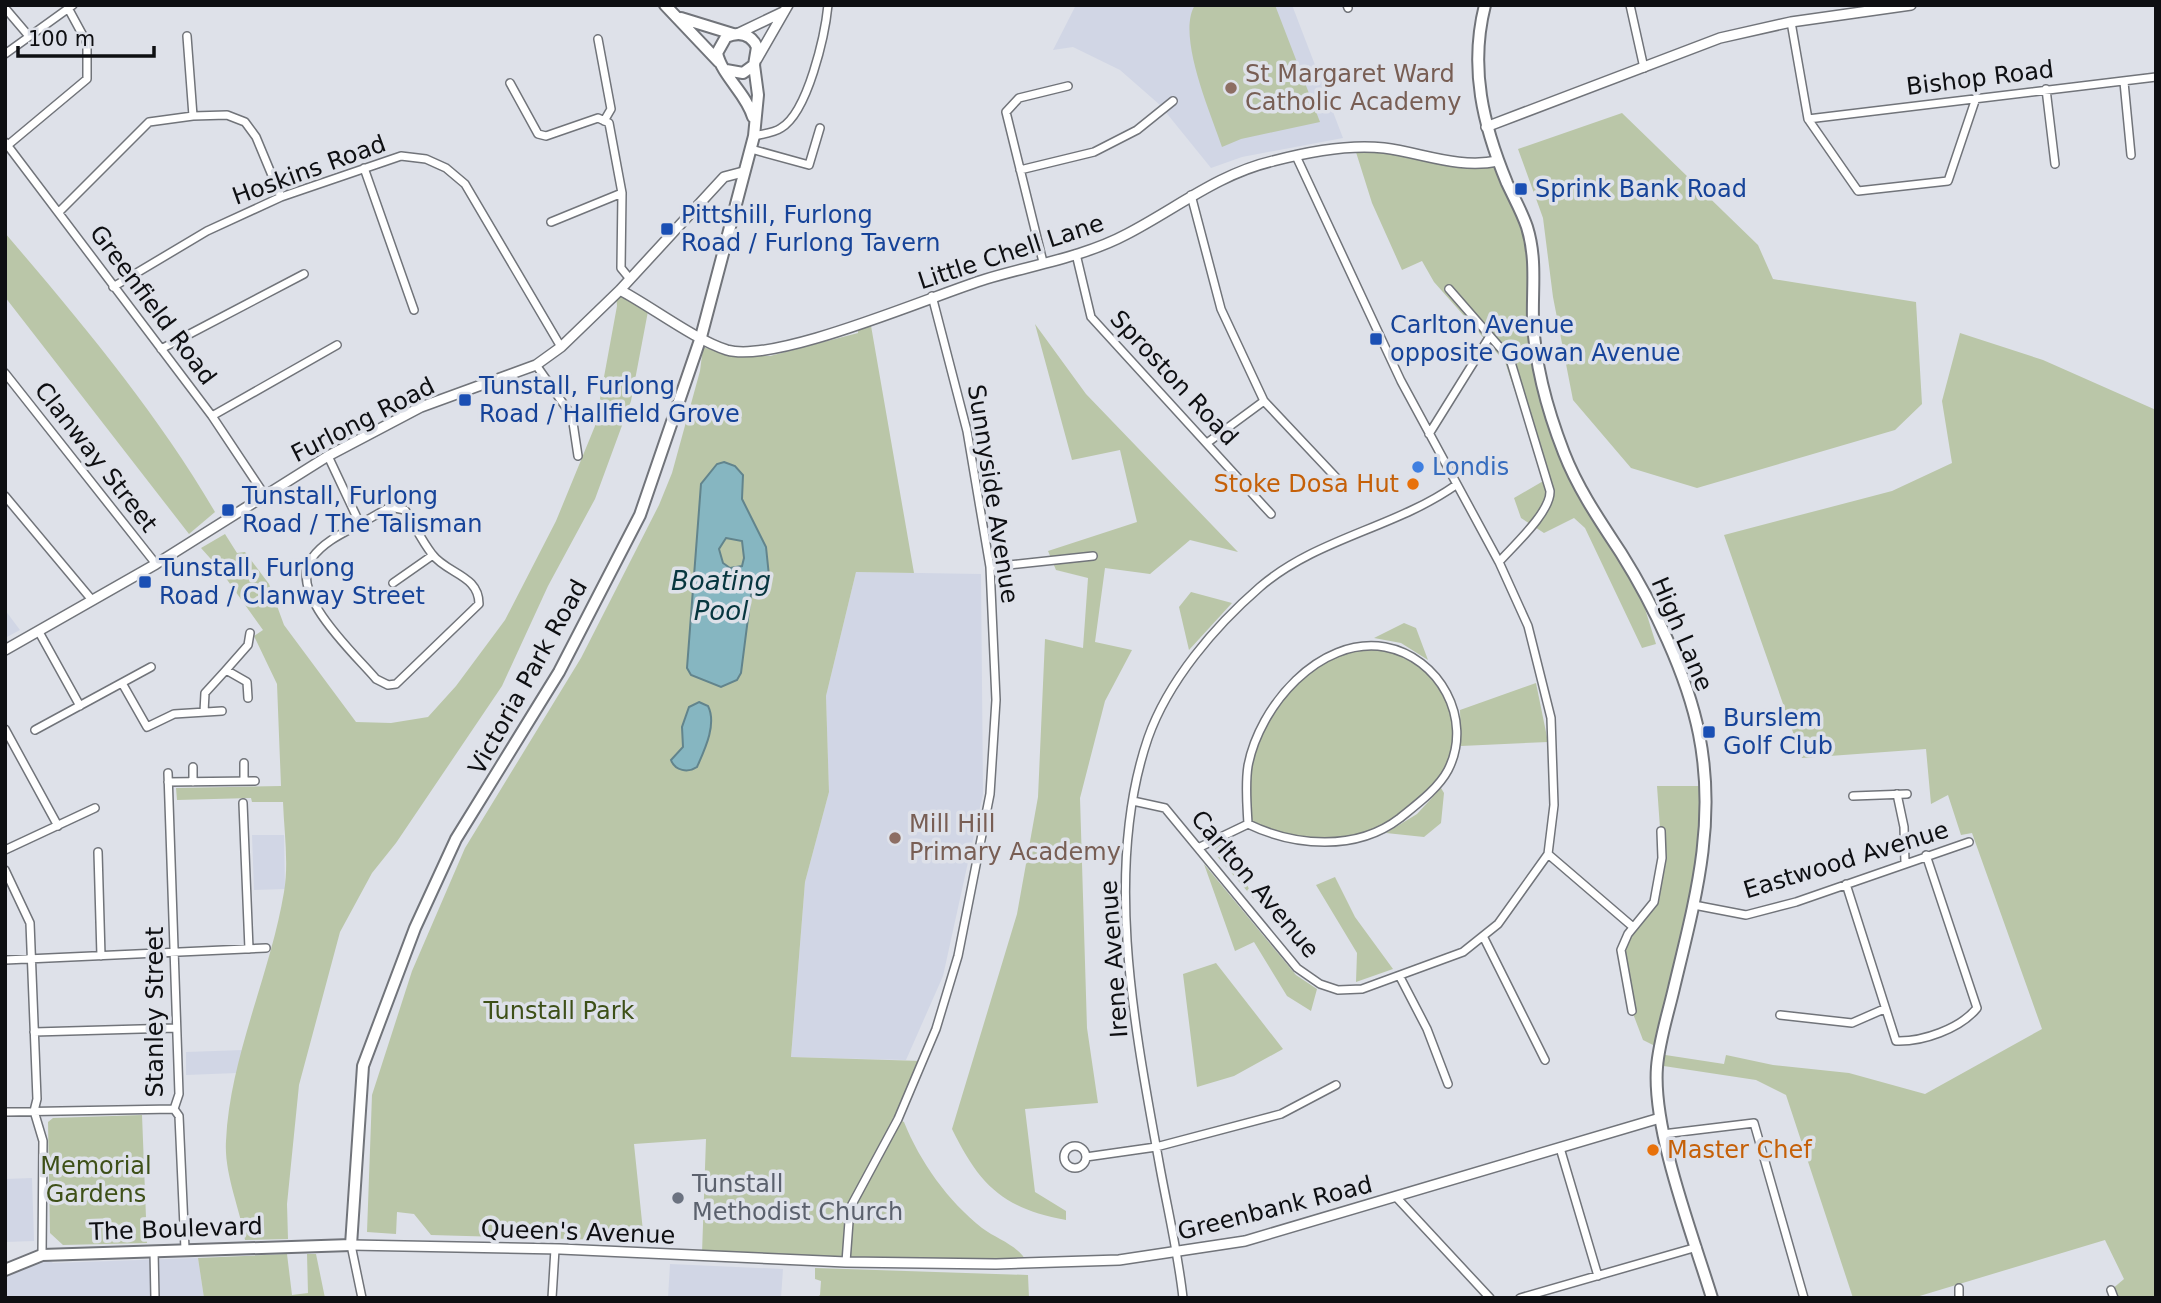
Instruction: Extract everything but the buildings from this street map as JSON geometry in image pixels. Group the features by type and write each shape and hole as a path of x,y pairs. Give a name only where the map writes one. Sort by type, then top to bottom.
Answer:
{"main road":[{"path":"665,5 723,67 749,104 755,131"},
{"name":"High Lane","path":"1485,5 1476,60 1486,127 1526,225 1534,255 1533,320 1537,356 1560,444 1591,507 1636,579 1662,631 1698,730 1707,813 1704,857 1659,1048 1656,1083 1663,1134 1712,1298"},
{"path":"675,15 696,25 736,33 754,42 756,62 743,73 723,67"},
{"path":"723,67 719,46 736,33"},
{"name":"Victoria Park Road","path":"351,1245 363,1066 415,928 456,839 559,672 640,515 701,337 751,149 758,95 756,62"},
{"name":"The Boulevard","path":"5,1270 42,1255 351,1245"}],"street":[{"path":"755,131 782,128 804,96 819,57 828,5"},
{"path":"1630,5 1644,68"},
{"path":"1486,127 1720,38 1851,10 1911,5"},
{"path":"5,54 70,6 87,43 87,79 7,144"},
{"path":"5,8 28,35"},
{"path":"736,33 785,9"},
{"path":"756,62 785,9"},
{"path":"1791,22 1808,118 1858,191 1948,181 1976,98"},
{"path":"187,36 193,116"},
{"path":"598,39 611,109 604,121"},
{"name":"Bishop Road","path":"1808,118 2156,77"},
{"path":"2124,82 2131,155"},
{"path":"510,83 538,134 546,136 598,118 609,123 622,193 621,268 630,279"},
{"path":"1043,262 1006,112 1018,98 1068,86"},
{"path":"2046,89 2055,164"},
{"path":"1020,170 1094,152 1137,130 1173,101"},
{"path":"59,212 149,122 193,116 227,115 245,122 256,137 281,197"},
{"path":"751,149 810,165 820,128"},
{"name":"Greenfield Road","path":"7,144 212,416 264,494"},
{"name":"Little Chell Lane","path":"620,290 728,350 768,350 863,323 932,296 1076,254 1126,235 1191,195 1230,175 1296,156 1335,150 1381,148 1474,166 1498,160"},
{"name":"Hoskins Road","path":"113,287 207,231 281,197 401,156 426,159 446,168 465,184 561,347"},
{"path":"1296,156 1401,381 1499,562 1528,626 1551,718 1554,805 1549,854 1633,927"},
{"path":"364,168 414,310"},
{"name":"Furlong Road","path":"5,650 156,564 328,456 421,407 536,365 561,347 620,290 724,177 743,172"},
{"path":"551,222 622,193"},
{"path":"1191,195 1221,309 1264,401 1345,487"},
{"name":"Sproston Road","path":"1076,254 1091,317 1271,514"},
{"path":"161,349 304,274"},
{"path":"1449,289 1510,359 1550,491 1550,498 1542,513 1499,562"},
{"name":"Sunnyside Avenue","path":"846,1262 850,1208 898,1119 931,1040 961,943 990,794 996,700 990,567 967,431 932,296"},
{"path":"1429,434 1490,336"},
{"path":"212,416 337,345"},
{"path":"536,365 572,415 578,456"},
{"name":"Clanway Street","path":"5,373 156,564"},
{"path":"1208,443 1264,401"},
{"path":"328,456 360,524"},
{"name":"Irene Avenue","path":"1183,1298 1137,1027 1125,909 1129,817 1148,737 1181,674 1223,624 1260,587 1298,558 1427,505 1456,485"},
{"path":"5,496 92,600"},
{"path":"390,507 405,510 433,555 475,585 478,604 396,684 382,683 322,615 310,597 305,579 312,558 327,543 360,524 390,507"},
{"path":"393,583 433,555"},
{"path":"990,567 1093,556"},
{"path":"39,632 80,706"},
{"path":"204,712 205,694 248,645 250,633"},
{"path":"1367,646 1384,647 1412,657 1438,680 1455,712 1456,738 1452,761 1435,786 1394,823 1363,835 1321,843 1265,833 1248,824 1248,767 1255,744 1277,703 1307,672 1338,653 1367,646"},
{"path":"34,730 151,667"},
{"path":"226,670 247,682 248,698"},
{"path":"122,683 147,727 174,714 222,711"},
{"path":"6,729 59,825"},
{"path":"244,763 244,781"},
{"path":"193,766 193,782 255,781"},
{"name":"Stanley Street","path":"185,1249 179,1116 174,1109 179,1094 168,778 193,782"},
{"path":"1897,794 1904,827 1905,863"},
{"path":"1853,796 1907,794"},
{"name":"Carlton Avenue","path":"1133,801 1165,808 1309,978 1338,990 1362,989 1463,953 1498,924 1549,854"},
{"path":"243,803 249,949"},
{"path":"5,850 95,808"},
{"path":"1198,848 1248,824"},
{"path":"1632,1011 1621,950 1633,927 1654,902 1662,858 1661,831"},
{"name":"Eastwood Avenue","path":"1694,905 1746,915 1969,842"},
{"path":"98,852 101,956"},
{"path":"1846,884 1896,1041 1909,1042 1958,1024 1977,1009 1926,855"},
{"path":"5,870 29,914 37,1099 34,1111 43,1141 42,1255"},
{"path":"1484,938 1545,1060"},
{"path":"5,960 266,948"},
{"path":"1400,977 1427,1030 1448,1084"},
{"path":"1780,1015 1852,1023 1884,1009"},
{"path":"34,1032 176,1028"},
{"path":"1086,1157 1156,1147 1281,1114 1336,1085"},
{"path":"5,1112 174,1109"},
{"name":"Greenbank Road","path":"846,1262 1040,1264 1119,1260 1245,1241 1660,1118"},
{"path":"1663,1134 1754,1123 1803,1297"},
{"path":"1560,1148 1598,1276"},
{"path":"1397,1198 1490,1298"},
{"path":"351,1245 362,1298"},
{"name":"Queen's Avenue","path":"351,1245 555,1249 846,1262"},
{"path":"1520,1298 1697,1247"},
{"path":"552,1298 555,1249"},
{"path":"154,1251 155,1298"},
{"path":"1959,1288 1959,1298"}],"shaded area":[{"name":"St Margaret Ward Catholic Academy","path":"1076,5 1292,5 1343,138 1242,157 1211,168 1160,105 1120,70 1073,47 1053,50"},
{"name":"Mill Hill Primary Academy","path":"856,572 981,574 983,794 943,976 906,1060 791,1057 805,882 829,792 826,696"},
{"path":"5,610 20,630 5,638"},
{"path":"252,835 284,835 285,889 254,890"},
{"path":"244,1050 237,1073 186,1075 186,1052"},
{"path":"32,1178 34,1241 5,1242 5,1179"},
{"path":"42,1255 53,1263 198,1258 204,1298 5,1298 5,1270"},
{"path":"670,1264 783,1269 781,1298 668,1298"}],"green space":[{"path":"1195,5 1275,5 1320,122 1241,139 1222,147 1192,54 1190,18"},
{"path":"1622,113 1758,245 1773,279 1916,302 1922,404 1895,430 1697,488 1631,468 1573,400 1553,297 1543,218 1518,149"},
{"path":"1355,149 1498,161 1526,225 1539,366 1564,455 1636,580 1656,644 1642,648 1585,528 1574,518 1544,533 1521,518 1514,498 1545,480 1505,362 1434,282 1422,261 1402,270 1372,203"},
{"path":"5,233 143,403 215,512 189,534 5,297"},
{"path":"620,290 649,306 631,401 595,499 548,586 502,686 396,843 372,873 340,932 299,1085 287,1204 288,1239 245,1240 230,1178 226,1141 229,1109 242,1047 270,954 284,892 286,858 283,802 252,802 251,798 177,800 176,788 281,786 277,684 254,636 263,630 218,567 201,548 225,534 237,553 245,552 269,584 284,625 356,722 391,723 428,717 456,686 505,620 556,521 595,426 617,306 616,294"},
{"name":"Tunstall Park","path":"870,320 914,573 856,572 826,696 829,792 805,882 791,1057 922,1061 898,1119 904,1122 927,1166 958,1206 982,1228 1014,1247 1028,1264 702,1253 706,1139 634,1144 644,1241 431,1235 414,1214 397,1212 396,1234 367,1232 372,1095 412,971 465,848 581,658 659,505 672,473 700,371 703,347 727,355 770,356 858,333 858,324"},
{"path":"1035,324 1086,394 1238,552 1190,540 1150,574 1105,568 1095,642 1132,650 1105,701 1080,798 1087,1028 1098,1103 1025,1109 1035,1192 1066,1211 1066,1220 1026,1209 996,1191 973,1166 952,1129 1017,914 1038,797 1045,639 1083,648 1088,578 1056,570 1048,551 1137,522 1120,450 1072,460"},
{"path":"1960,333 2043,360 2156,410 2156,1298 2113,1298 2111,1290 2124,1279 2105,1240 1913,1298 1853,1298 1786,1095 1756,1080 1657,1065 1659,1054 1724,1064 1726,1055 1773,1065 1849,1073 1925,1094 2042,1029 1972,833 1961,835 1948,795 1931,804 1926,749 1802,758 1724,535 1892,491 1952,463 1942,401"},
{"path":"1191,592 1232,603 1189,650 1179,607"},
{"path":"1404,623 1416,628 1428,660 1401,643 1374,638"},
{"path":"1356,647 1384,647 1426,667 1455,712 1452,761 1435,786 1390,824 1363,835 1321,843 1248,824 1246,787 1249,765 1263,728 1286,693 1316,665 1333,655"},
{"path":"1536,683 1548,742 1461,746 1460,710"},
{"path":"1657,786 1706,786 1708,813 1659,1048 1643,1040 1632,1011 1621,950 1654,902 1661,842"},
{"path":"1441,788 1444,793 1441,823 1424,837 1386,833 1417,814"},
{"path":"1225,840 1254,899 1215,854 1215,844"},
{"path":"1204,864 1296,975 1317,989 1311,1011 1287,996 1254,942 1235,951"},
{"path":"1335,877 1355,917 1393,969 1356,982 1357,953 1316,885"},
{"path":"1216,963 1283,1049 1234,1076 1197,1087 1183,974"},
{"name":"Memorial Gardens","path":"142,1115 147,1243 63,1245 50,1233 48,1122 53,1118"},
{"path":"287,1254 292,1295 308,1293 307,1254 316,1254 325,1298 204,1298 198,1258"},
{"path":"815,1268 1028,1275 1029,1298 816,1298 820,1295 821,1281 815,1279"}],"water":[{"name":"Boating Pool","path":"724,462 735,466 743,475 742,499 766,547 769,576 752,587 741,673 737,680 721,687 691,675 687,668 701,484 717,464","holes":["726,538 742,541 742,566 730,568 723,563 719,549"]},
{"path":"699,702 708,706 711,721 709,736 697,767 682,770 675,767 671,760 683,747 682,727 689,707"}],"place":[{"name":"St Margaret Ward Catholic Academy","path":"1231,88"},
{"name":"Sprink Bank Road","path":"1521,189"},
{"name":"Pittshill, Furlong Road / Furlong Tavern","path":"667,229"},
{"name":"Carlton Avenue opposite Gowan Avenue","path":"1376,339"},
{"name":"Tunstall, Furlong Road / Hallfield Grove","path":"465,400"},
{"name":"Londis","path":"1418,467"},
{"name":"Stoke Dosa Hut","path":"1413,484"},
{"name":"Tunstall, Furlong Road / The Talisman","path":"228,510"},
{"name":"Tunstall, Furlong Road / Clanway Street","path":"145,582"},
{"name":"Burslem Golf Club","path":"1709,732"},
{"name":"Mill Hill Primary Academy","path":"895,838"},
{"name":"Master Chef","path":"1653,1150"},
{"name":"Tunstall Methodist Church","path":"678,1198"}]}
